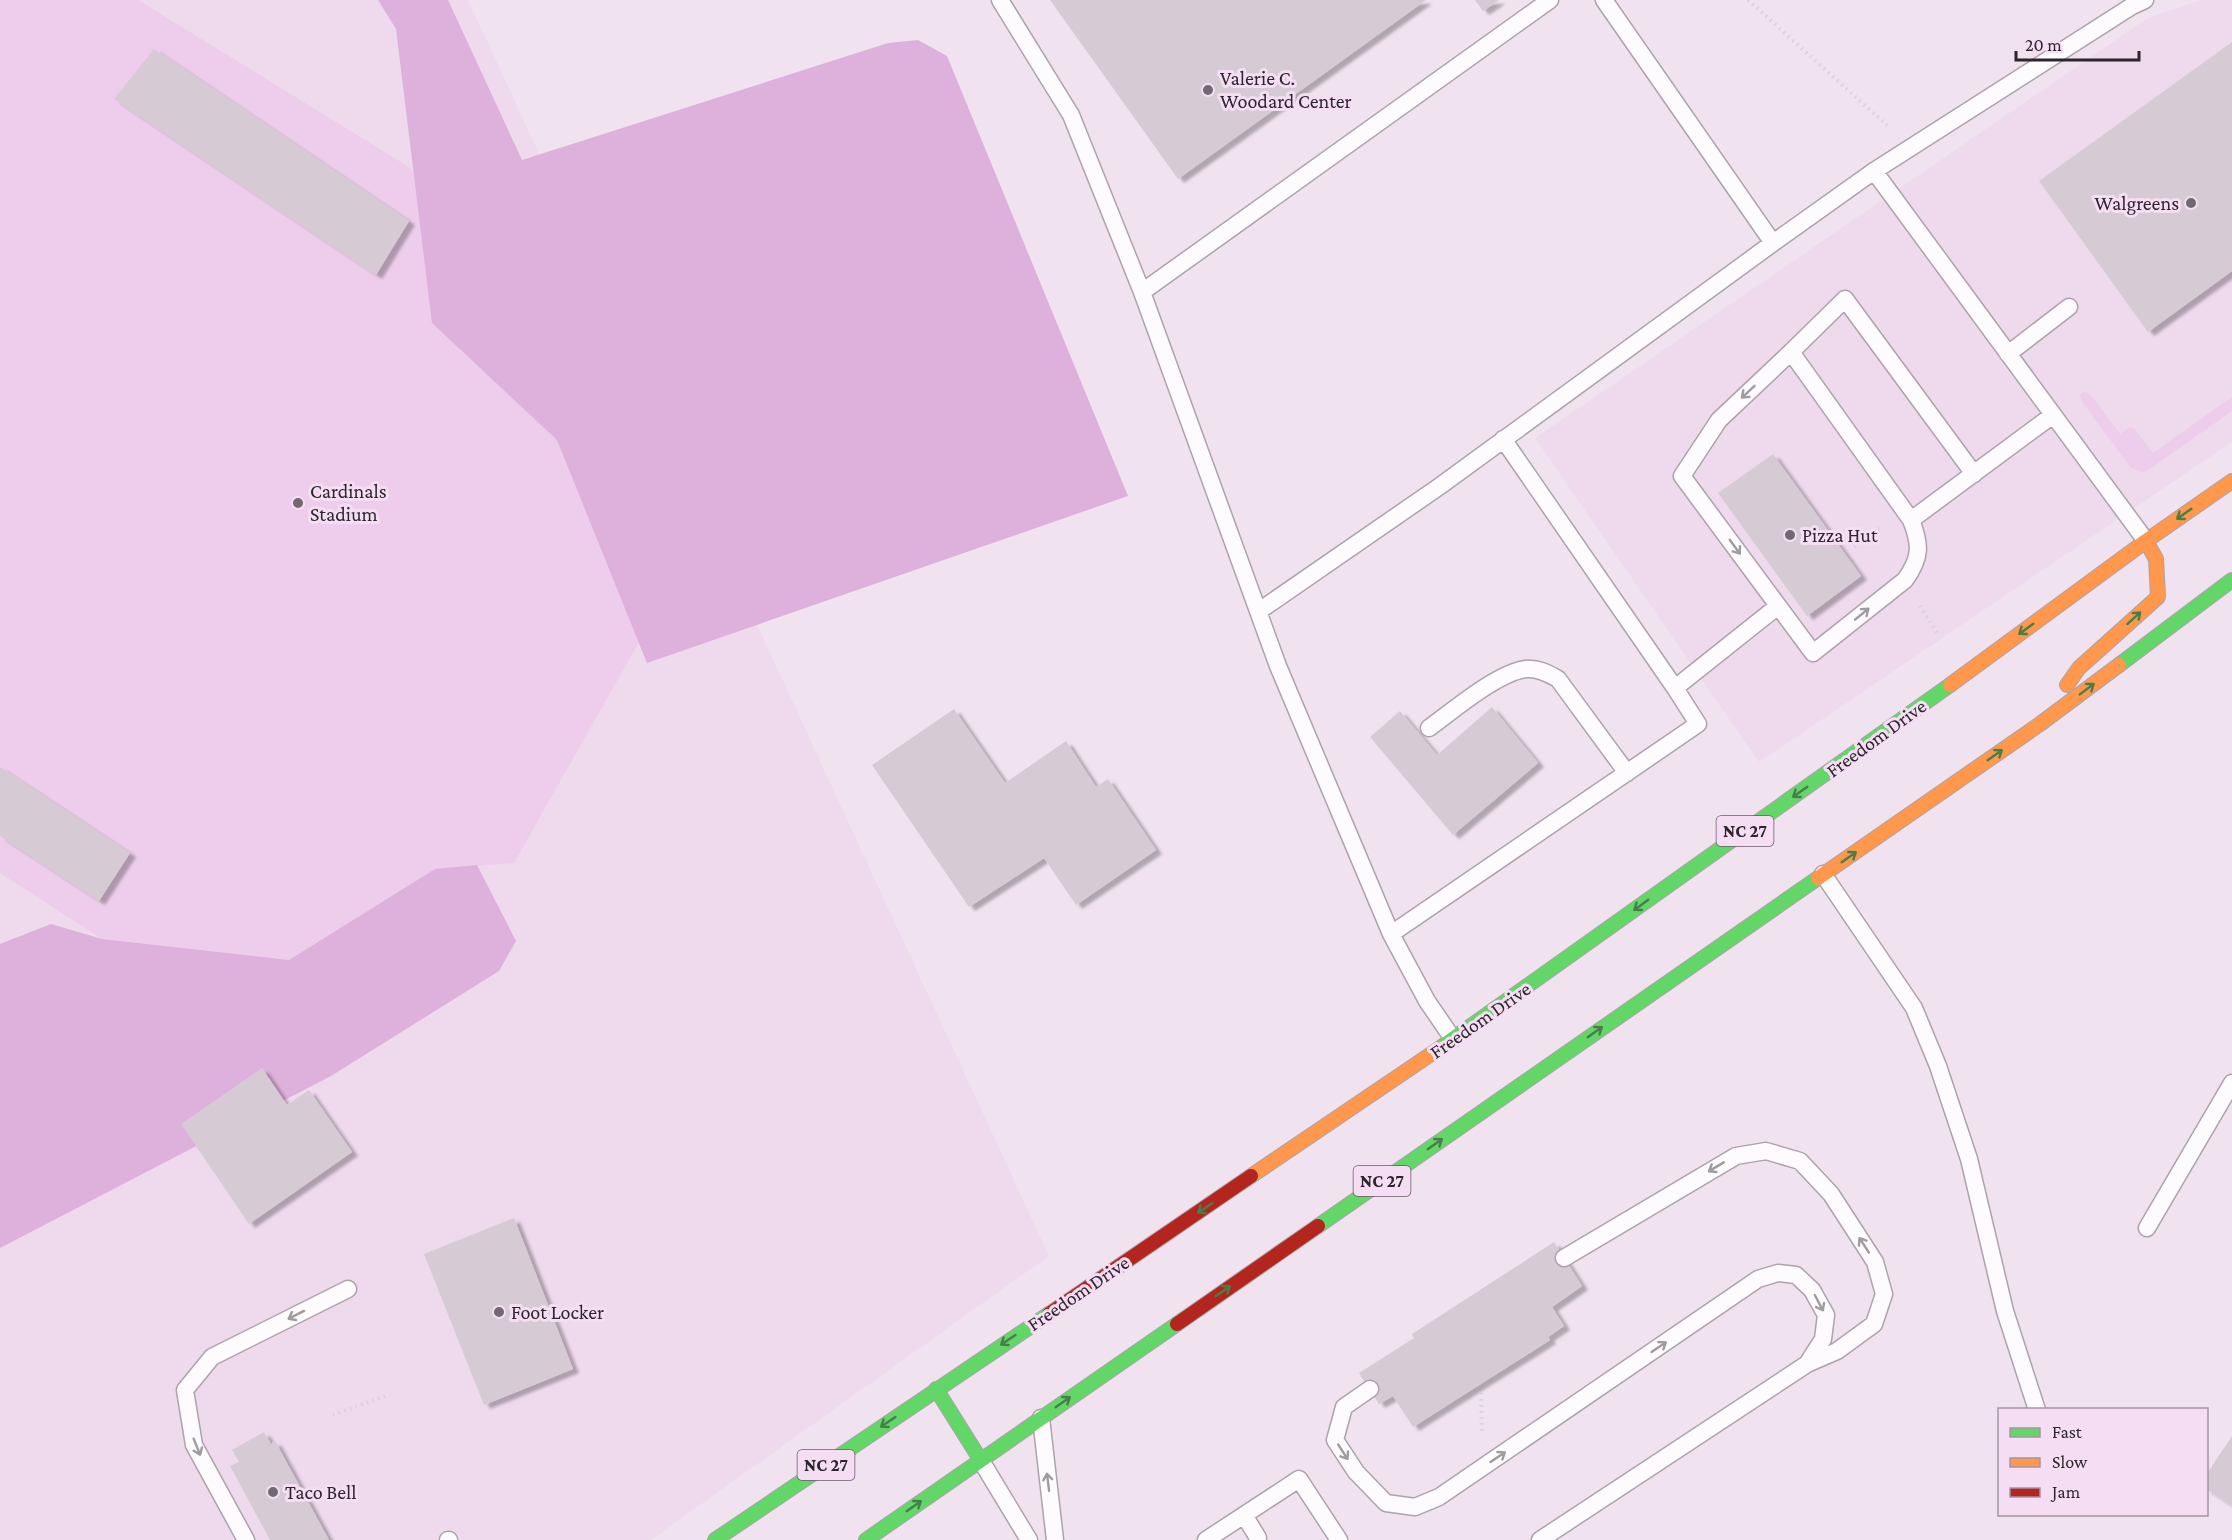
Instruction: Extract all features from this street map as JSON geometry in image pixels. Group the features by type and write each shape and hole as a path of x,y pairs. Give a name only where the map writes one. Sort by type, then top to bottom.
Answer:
{"main road":[{"name":"Freedom Drive","path":"715,1540 1453,1039 1872,742 2146,541 2232,481"},
{"path":"2040,724 2079,668 2158,597 2156,559 2146,541"},
{"name":"NC 27","path":"866,1540 2040,724 2232,580"},
{"path":"936,1389 980,1459"}],"lane":[{"path":"1000,0 1071,115 1142,292 1278,666 1391,934 1427,1001 1453,1039"},
{"path":"1142,292 1550,0"},
{"path":"1604,0 1773,243"},
{"path":"1259,611 1440,486 1874,171 2132,6 2145,0"},
{"path":"1874,171 2146,541"},
{"path":"1791,352 1911,520 1917,536 1919,551 1914,567 1905,580 1813,653 1682,476 1719,420 1845,299 1974,474"},
{"path":"2008,354 2068,307"},
{"path":"1911,520 2053,415"},
{"path":"1391,934 1698,724 1503,439"},
{"path":"1675,688 1778,606"},
{"path":"1429,728 1510,673 1528,669 1544,671 1558,679 1627,773"},
{"path":"1823,874 1914,1008 1938,1066 1969,1159 2005,1311 2036,1408"},
{"path":"2147,1228 2232,1083"},
{"path":"1540,1540 1806,1364 1837,1351 1874,1324 1884,1294 1875,1262 1831,1194 1800,1161 1766,1151 1736,1156 1564,1258"},
{"path":"1370,1389 1344,1407 1335,1440 1356,1472 1386,1503 1415,1507 1439,1497 1758,1279 1778,1273 1796,1275 1812,1290 1826,1315 1823,1339 1806,1364"},
{"path":"246,1540 194,1444 185,1390 212,1357 348,1288"},
{"path":"1041,1418 1055,1540"},
{"path":"980,1459 1029,1540"},
{"path":"1206,1540 1299,1479 1339,1540"},
{"path":"1244,1515 1258,1538"}],"path":[{"path":"1748,0 1911,147"},
{"path":"1914,597 1939,636"},
{"path":"333,1415 388,1395"}],"shaded area":[{"path":"0,0 468,0 1049,1256 651,1540 0,1540"},
{"name":"Cardinals Stadium","path":"0,0 138,0 409,167 547,372 644,633 514,863 435,869 289,960 102,939 0,873"},
{"path":"378,0 448,0 522,160 888,43 918,40 947,56 1128,496 647,663 557,440 432,323 396,29"},
{"path":"2202,0 2232,0 2232,442 1759,762 1535,438 2148,18"},
{"path":"2084,391 2090,394 2120,434 2128,428 2134,428 2153,453 2232,397 2232,411 2147,471 2142,472 2131,468 2082,402 2080,395"},
{"path":"477,865 516,941 499,971 331,1076 0,1248 0,944 51,924 102,939 289,960 435,869"}],"building":[{"name":"Valerie C. Woodard Center","path":"1050,0 1426,0 1178,179"},
{"path":"1475,0 1499,0 1483,11"},
{"path":"2232,42 2232,271 2148,332 2039,181"},
{"path":"154,49 409,221 376,275 114,99"},
{"name":"Pizza Hut","path":"1773,454 1861,576 1807,616 1718,493"},
{"path":"1492,707 1538,763 1453,835 1370,737 1400,711 1437,755"},
{"path":"954,709 1005,783 1066,741 1096,787 1108,779 1156,850 1076,905 1044,858 969,907 872,765"},
{"path":"0,767 130,853 99,901 0,836"},
{"path":"262,1068 287,1105 309,1090 352,1152 249,1224 181,1124"},
{"name":"Foot Locker","path":"514,1218 573,1369 484,1405 424,1254"},
{"path":"1554,1242 1582,1286 1552,1307 1564,1326 1548,1337 1550,1340 1413,1427 1393,1396 1379,1404 1359,1373 1414,1338 1412,1334"},
{"name":"Taco Bell","path":"264,1432 271,1444 275,1441 329,1540 270,1540 230,1466 239,1462 232,1450"},
{"path":"2232,1436 2232,1506 2208,1490 2208,1472"}],"traffic: fast":[{"path":"2119,665 2232,580"},
{"path":"1440,1048 1950,685"},
{"path":"1318,1226 1818,878"},
{"path":"715,1540 1049,1314"},
{"path":"866,1540 1177,1324"},
{"path":"936,1389 980,1459"}],"traffic: slow":[{"path":"1950,685 2232,481"},
{"path":"2067,685 2079,668 2158,597 2156,559 2146,541"},
{"path":"1818,878 2040,724 2119,665"},
{"path":"1251,1176 1440,1048"}],"traffic: jam":[{"path":"1049,1314 1251,1176"},
{"path":"1177,1324 1318,1226"}],"place":[{"name":"Valerie C. Woodard Center","path":"1208,90"},
{"name":"Walgreens","path":"2191,203"},
{"name":"Cardinals Stadium","path":"298,503"},
{"name":"Pizza Hut","path":"1790,535"},
{"name":"Foot Locker","path":"499,1312"},
{"name":"Taco Bell","path":"273,1492"}]}
